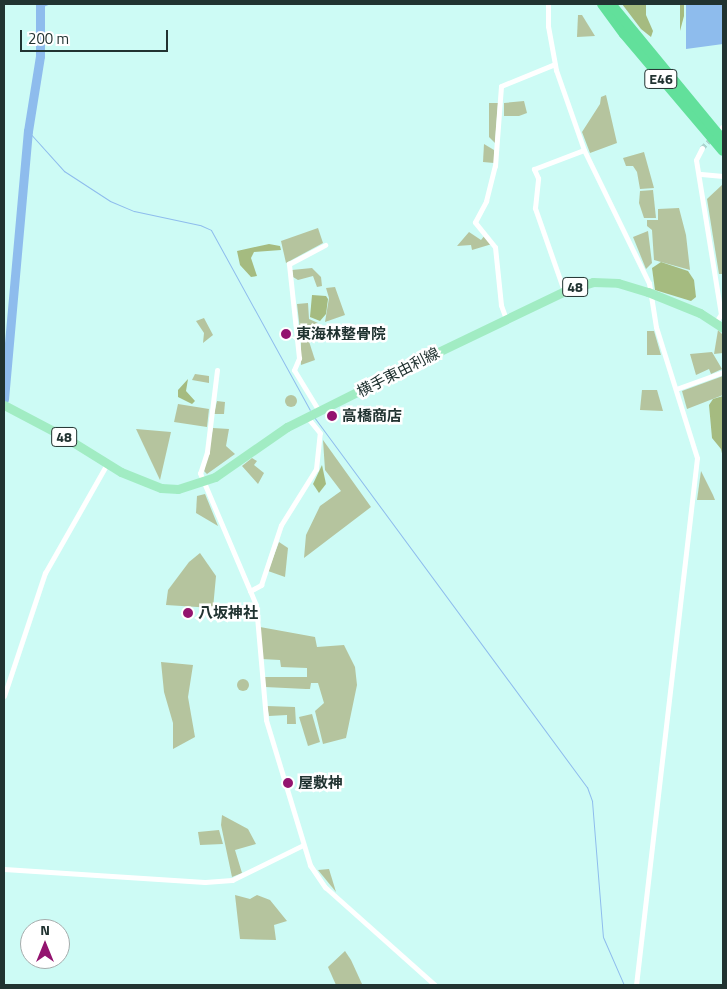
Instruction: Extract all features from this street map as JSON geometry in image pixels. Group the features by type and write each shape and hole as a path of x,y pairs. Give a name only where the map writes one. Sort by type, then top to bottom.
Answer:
{"highway":[{"name":"E46","path":"602,4 630,42 723,151"},
{"name":"E46","path":"611,4 723,140"}],"main road":[{"name":"横手東由利線","path":"4,405 20,412 107,464 160,488 178,489 202,483 222,473 262,442 319,411 564,291 593,282 605,281 648,292 720,325"}],"street":[{"path":"548,4 548,26 555,64 584,150 641,264 697,458 636,985"},
{"path":"506,319 501,305 495,247 475,222 486,201 495,166 501,86 555,64"},
{"path":"702,148 696,160 700,174 721,314 720,325"},
{"path":"564,291 536,212 538,178 534,169 584,150"},
{"path":"700,174 723,176"},
{"path":"319,411 294,370 299,358 289,264 325,245"},
{"path":"217,370 207,452 200,473 202,483 256,605 266,720 310,865 325,887 435,985"},
{"path":"676,389 723,372"},
{"path":"250,591 261,585 281,525 316,469 320,433 307,417"},
{"path":"4,696 45,573 107,464"},
{"path":"4,868 199,882 232,880 303,844"}],"green space":[{"path":"622,4 646,4 646,15 653,31 651,37 641,29"},
{"path":"680,4 684,4 684,16 680,31"},
{"path":"578,15 582,15 595,36 577,37"},
{"path":"606,95 617,143 590,153 582,132 600,104 601,97"},
{"path":"524,101 527,113 519,116 504,116 504,103"},
{"path":"489,103 498,103 495,143 489,137"},
{"path":"484,144 494,150 494,163 483,162"},
{"path":"644,152 654,188 640,189 637,172 633,166 626,166 623,158"},
{"path":"723,184 723,274 719,274 707,199"},
{"path":"653,190 656,218 644,218 639,203 640,191"},
{"path":"679,208 686,235 690,270 654,260 652,230 647,226 647,220 658,220 658,209"},
{"path":"318,228 323,243 286,263 281,241"},
{"path":"648,231 652,263 646,269 633,237"},
{"path":"469,232 481,240 485,235 492,244 472,250 471,245 457,246"},
{"path":"269,244 280,246 281,250 254,252 251,258 257,276 251,277 240,265 237,251"},
{"path":"661,262 688,271 694,280 696,297 691,301 655,290 652,268"},
{"path":"312,268 321,277 322,286 317,287 313,276 298,280 293,277 292,270"},
{"path":"335,287 345,315 325,322 329,298 326,288"},
{"path":"312,295 326,296 328,299 326,314 320,321 310,317"},
{"path":"308,303 309,319 318,323 300,330 297,304"},
{"path":"204,318 213,335 203,343 204,333 196,321"},
{"path":"305,329 315,360 301,365 301,331"},
{"path":"718,330 723,335 723,353 714,354"},
{"path":"647,331 654,331 661,355 647,355"},
{"path":"712,352 722,369 711,374 709,369 696,375 690,354"},
{"path":"195,374 209,376 209,383 192,380"},
{"path":"723,376 723,395 687,409 682,391"},
{"path":"188,379 186,391 195,401 192,404 178,397 178,390"},
{"path":"642,390 657,390 663,411 640,410"},
{"path":"289,395 293,395 297,401 293,407 289,407 285,403 285,399"},
{"path":"723,396 723,458 721,449 712,438 709,405 713,399"},
{"path":"217,401 225,402 224,414 214,414"},
{"path":"178,404 209,409 207,427 174,422"},
{"path":"213,428 229,429 226,446 235,454 207,474 204,471"},
{"path":"136,429 171,432 160,480"},
{"path":"323,440 371,507 304,558 306,535 320,506 341,491 325,470"},
{"path":"252,458 257,461 254,465 264,473 258,484 242,466"},
{"path":"322,465 326,484 319,493 313,484"},
{"path":"701,471 713,495 715,500 697,500"},
{"path":"205,494 218,526 196,513 197,496"},
{"path":"279,542 288,548 285,577 268,571"},
{"path":"200,553 216,576 213,608 166,605 168,590 189,562"},
{"path":"260,627 315,637 317,647 344,645 355,667 357,685 346,738 323,744 315,711 324,703 318,683 311,683 310,689 265,687 264,677 307,677 307,668 281,667 280,660 261,659"},
{"path":"161,662 193,665 188,697 195,737 173,749 173,723 164,692"},
{"path":"241,679 245,679 249,685 245,691 241,691 237,687 237,683"},
{"path":"267,706 295,707 296,724 287,724 287,715 269,716"},
{"path":"312,714 320,742 308,746 299,717"},
{"path":"222,815 248,829 256,844 235,850 242,873 232,877 221,825"},
{"path":"219,830 223,844 200,845 198,832"},
{"path":"329,869 336,892 318,870"},
{"path":"235,895 250,899 257,895 270,900 287,921 274,925 276,940 240,939"},
{"path":"345,951 362,984 336,985 328,967"}],"water":[{"path":"686,4 723,4 723,44 686,49"}],"waterway":[{"path":"4,399 28,131 40,56 40,4"},
{"path":"40,7 48,4"},
{"path":"28,131 64,171 110,201 134,211 200,225 211,230 310,410"},
{"path":"314,417 587,787 592,801 603,937 624,985"}],"tunnel":[{"path":"702,148 712,138"}],"place":[{"name":"東海林整骨院","path":"286,334"},
{"name":"高橋商店","path":"332,416"},
{"name":"八坂神社","path":"188,613"},
{"name":"屋敷神","path":"288,783"}]}
